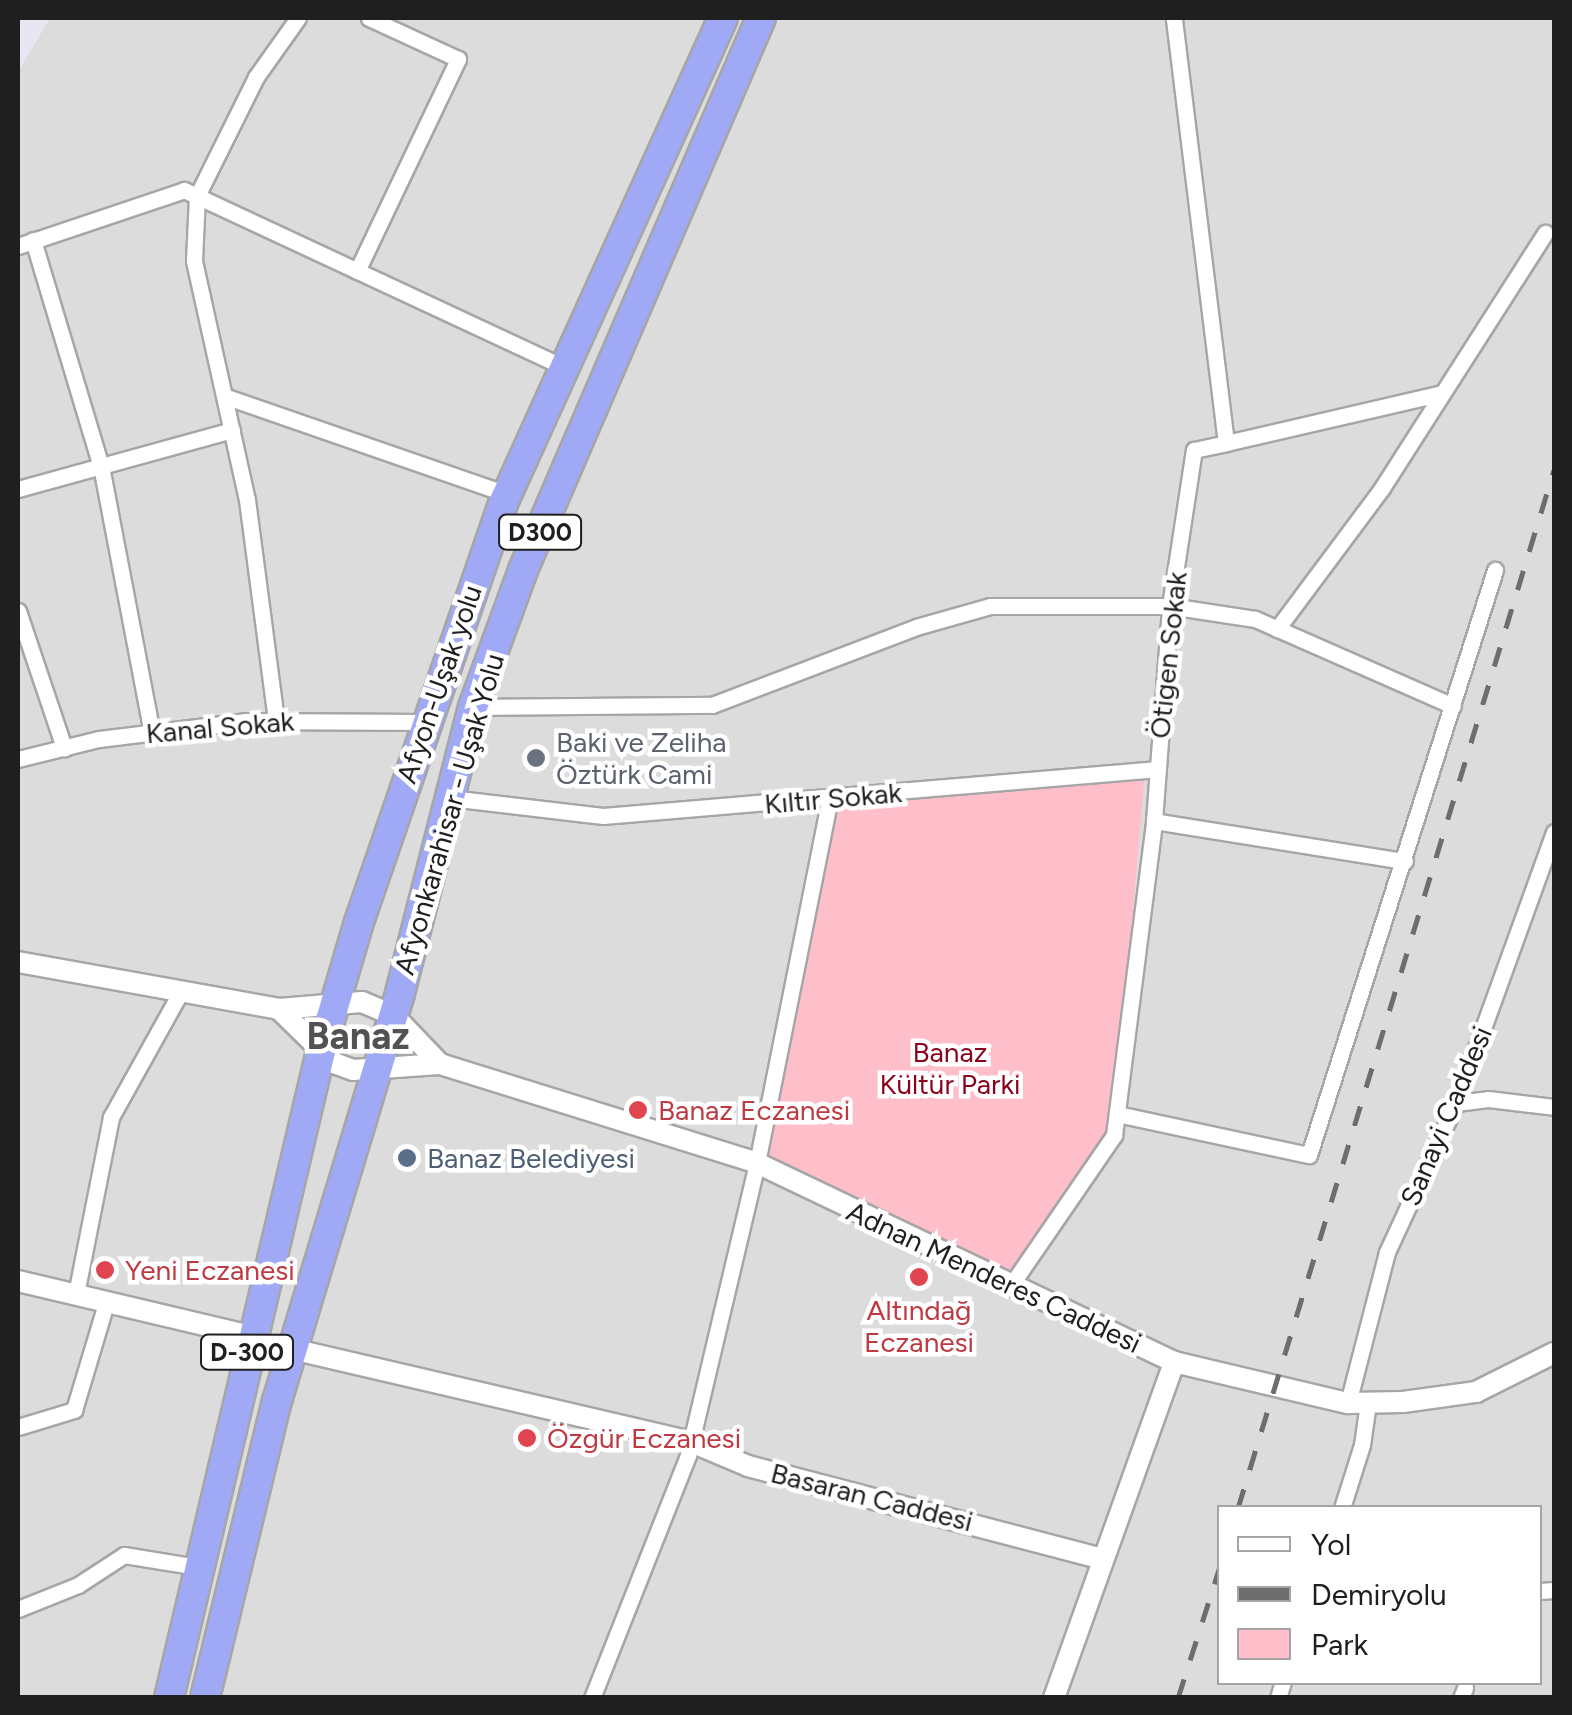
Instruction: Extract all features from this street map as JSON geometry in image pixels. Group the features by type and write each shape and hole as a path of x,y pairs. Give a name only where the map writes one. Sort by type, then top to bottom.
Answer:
{"highway":[{"name":"D300","path":"564,367 723,18"},
{"name":"Afyonkarahisar - Uşak Yolu","path":"205,1698 292,1350 393,1015 473,707 523,570 761,18"},
{"name":"Afyon-Uşak yolu","path":"332,1008 425,722 507,494 564,367"},
{"name":"D-300","path":"168,1698 332,1008"}],"street":[{"path":"276,720 232,430 194,260 196,196 256,77 298,18"},
{"path":"357,270 458,59 369,18"},
{"path":"1174,18 1226,443 1442,393"},
{"path":"152,732 101,466 25,243 184,190 564,367"},
{"path":"1277,629 1382,488 1545,233"},
{"path":"224,396 507,494"},
{"path":"18,490 232,430"},
{"name":"Ötigen Sokak","path":"1009,1288 1114,1135 1154,822 1170,606 1194,450 1226,443"},
{"path":"1117,1114 1310,1155 1495,570"},
{"path":"473,707 712,705 916,626 990,606 1170,606 1277,629 1452,706"},
{"path":"18,612 64,748"},
{"name":"Kanal Sokak","path":"18,759 152,732 276,720 425,722"},
{"name":"Kıltır Sokak","path":"450,798 602,816 1158,769"},
{"path":"592,1698 691,1442 757,1163 830,799"},
{"path":"1154,822 1405,861"},
{"name":"Sanayi Caddesi","path":"1343,1505 1362,1445 1358,1403 1386,1252 1456,1104 1554,832"},
{"path":"18,962 279,1008 332,1008 362,1002 393,1015 440,1064"},
{"path":"76,1294 111,1116 181,991"},
{"path":"279,1008 304,1027 320,1051 353,1070 440,1064"},
{"name":"Adnan Menderes Caddesi","path":"440,1064 757,1163 1009,1288 1174,1362 1358,1403 1476,1392 1554,1353"},
{"path":"1456,1104 1488,1099 1554,1107"},
{"path":"18,1281 251,1336"},
{"path":"18,1427 74,1410 107,1300"},
{"name":"Basaran Caddesi","path":"292,1350 691,1442 748,1466 1103,1559"},
{"path":"1054,1698 1174,1362"},
{"path":"18,1610 78,1585 124,1555 197,1567"}],"shaded area":[{"path":"50,18 1554,18 1554,1697 18,1698 18,72"}],"green space":[{"name":"Banaz Kültür Parki","path":"1145,770 1114,1135 1009,1288 757,1163 835,798"}],"railway":[{"path":"1239,1505 1554,470"},
{"path":"1178,1698 1217,1575"}],"place":[{"name":"Baki ve Zeliha Öztürk Cami","path":"536,758"},
{"name":"Banaz Eczanesi","path":"638,1110"},
{"name":"Banaz Belediyesi","path":"407,1158"},
{"name":"Yeni Eczanesi","path":"105,1270"},
{"name":"Altındağ Eczanesi","path":"919,1277"},
{"name":"Özgür Eczanesi","path":"527,1438"}],"district":[{"name":"Banaz","path":"358,1037"}]}
